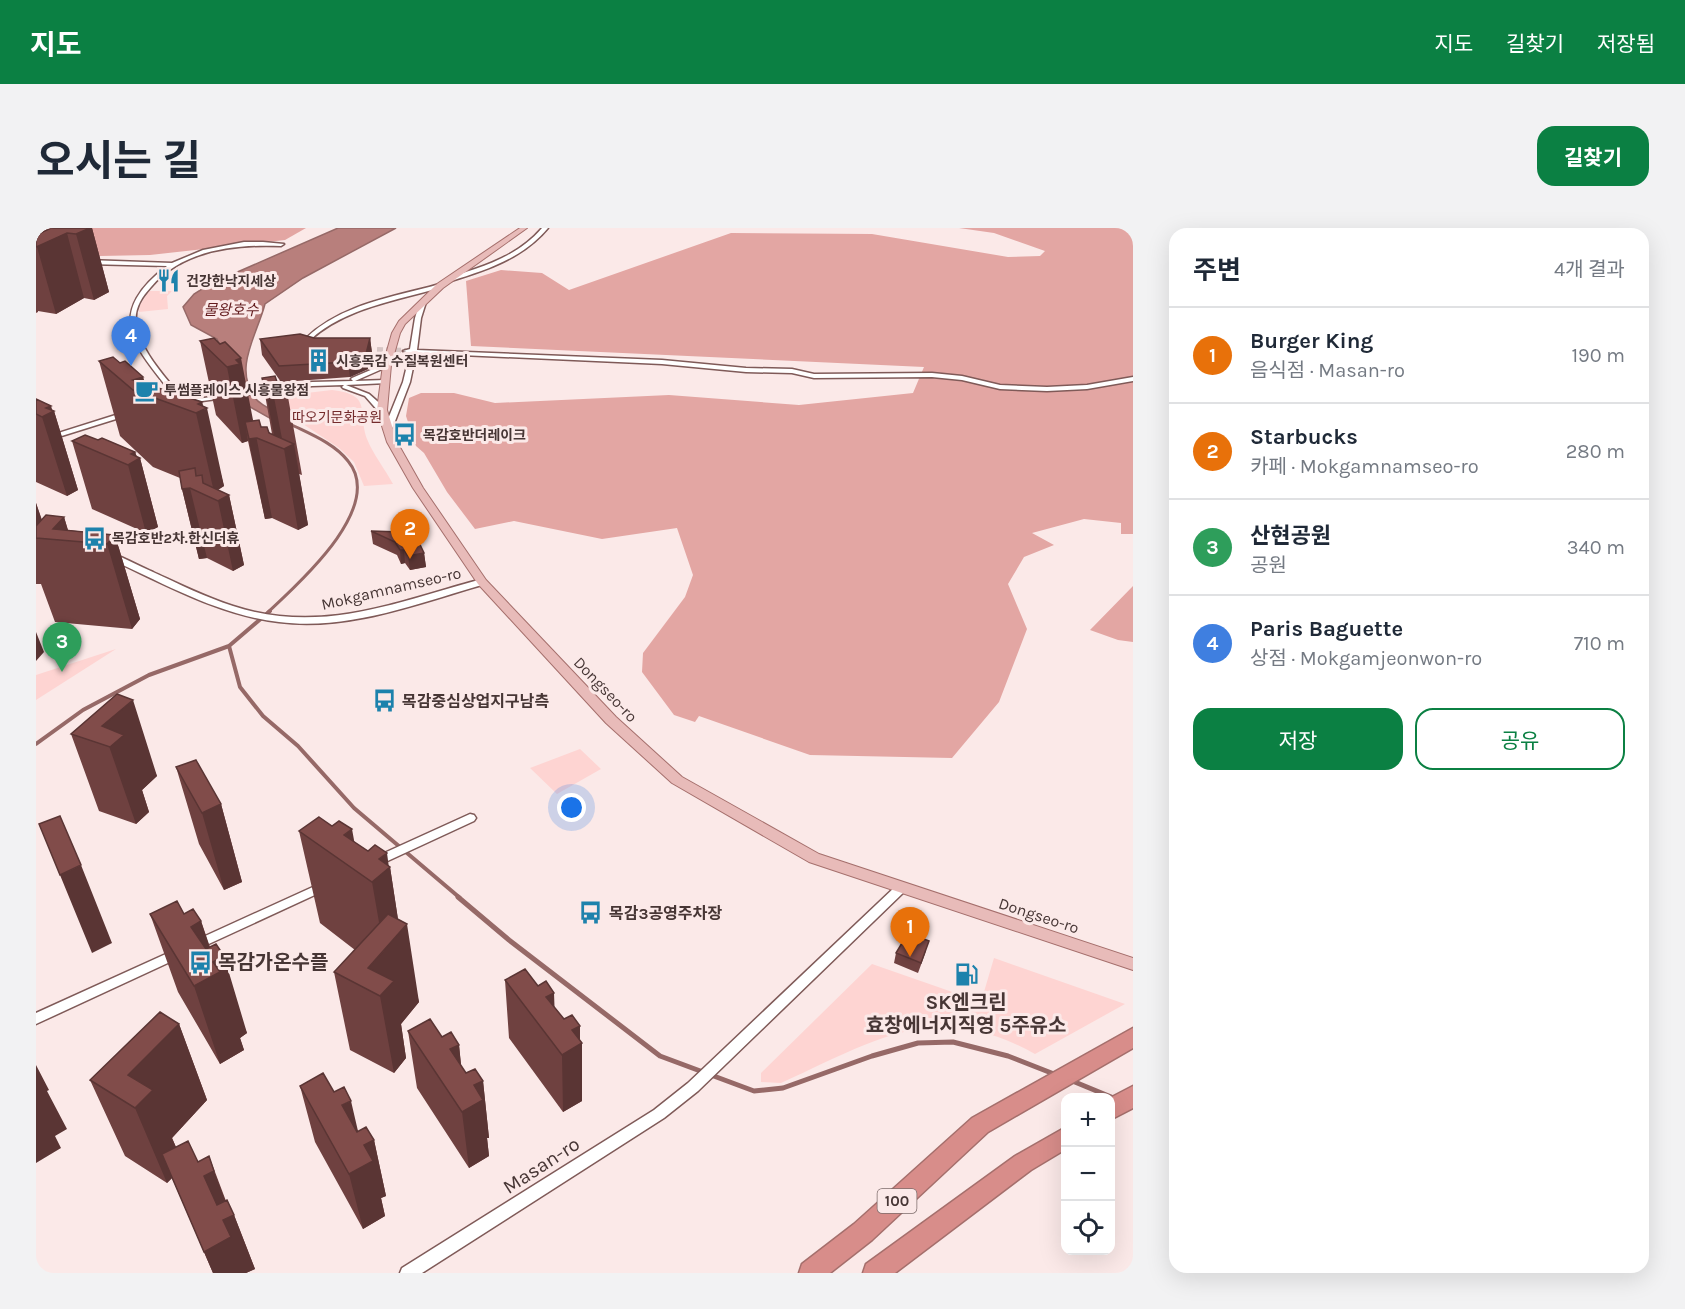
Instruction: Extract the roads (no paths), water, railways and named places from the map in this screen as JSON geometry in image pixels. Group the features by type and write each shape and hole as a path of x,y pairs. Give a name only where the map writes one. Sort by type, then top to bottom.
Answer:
{"highway":[{"name":"100","path":"811,1273 863,1233 980,1125 1133,1037"},
{"path":"1115,1107 1133,1096"},
{"name":"100","path":"875,1273 1023,1163 1061,1139"}],"main road":[{"name":"Dongseo-ro","path":"524,228 440,286 396,333 387,365 381,410 400,459 482,582 611,720 677,780 814,858 900,889 1133,964"}],"street":[{"path":"451,279 499,263 540,235 545,228"},
{"path":"182,403 137,339 132,312 150,282 184,258 256,244 281,244"},
{"path":"81,262 172,265"},
{"path":"316,349 308,346 307,340 315,329 335,318 440,286"},
{"path":"388,429 410,369 413,332 423,302"},
{"path":"410,352 662,362 746,370 792,371 814,376 932,375 963,378 1000,387 1047,390 1087,387 1133,379"},
{"path":"173,405 357,378 387,365"},
{"path":"312,384 385,382"},
{"path":"312,384 335,385 357,391 375,401 381,410"},
{"path":"36,442 137,412"},
{"name":"Mokgamnamseo-ro","path":"102,553 203,598 256,614 304,621 336,618 482,582"},
{"path":"365,867 470,818"},
{"path":"36,1019 334,881"},
{"name":"Masan-ro","path":"408,1273 659,1114 693,1087 737,1046 900,889"}],"water":[{"name":"물왕호수","path":"338,228 396,228 303,278 265,304 249,351 246,375 255,398 264,406 283,416 273,420 245,404 217,339 191,325 183,307 194,294 210,284"}],"waterway":[{"path":"268,612 317,564 334,543 347,522 356,500 357,480 348,461 329,444 290,424"},
{"path":"229,646 270,611"},
{"path":"36,744 83,710 149,675 229,646"},
{"path":"229,646 240,687 263,716 298,746 354,808 460,898"},
{"path":"458,897 509,940 660,1056 754,1091 783,1088 872,1056 918,1043 953,1042 1008,1056 1054,1074"},
{"path":"1070,1080 1116,1099"}],"tunnel":[{"path":"377,350 406,351"}],"place":[{"name":"건강한낙지세상","path":"168,281"},
{"name":"시흥목감 수질복원센터","path":"318,361"},
{"name":"Paris Baguette","path":"131,366"},
{"name":"투썸플레이스 시흥물왕점","path":"146,390"},
{"name":"목감호반더레이크","path":"405,435"},
{"name":"목감호반2차.한신더휴","path":"94,538"},
{"name":"Starbucks","path":"410,559"},
{"name":"산현공원","path":"62,672"},
{"name":"목감중심상업지구남측","path":"384,701"},
{"name":"목감3공영주차장","path":"591,913"},
{"name":"Burger King","path":"910,957"},
{"name":"목감가온수플","path":"200,962"},
{"name":"SK엔크린 효창에너지직영 5주유소","path":"966,974"}],"park label":[{"name":"따오기문화공원","path":"337,417"}]}
